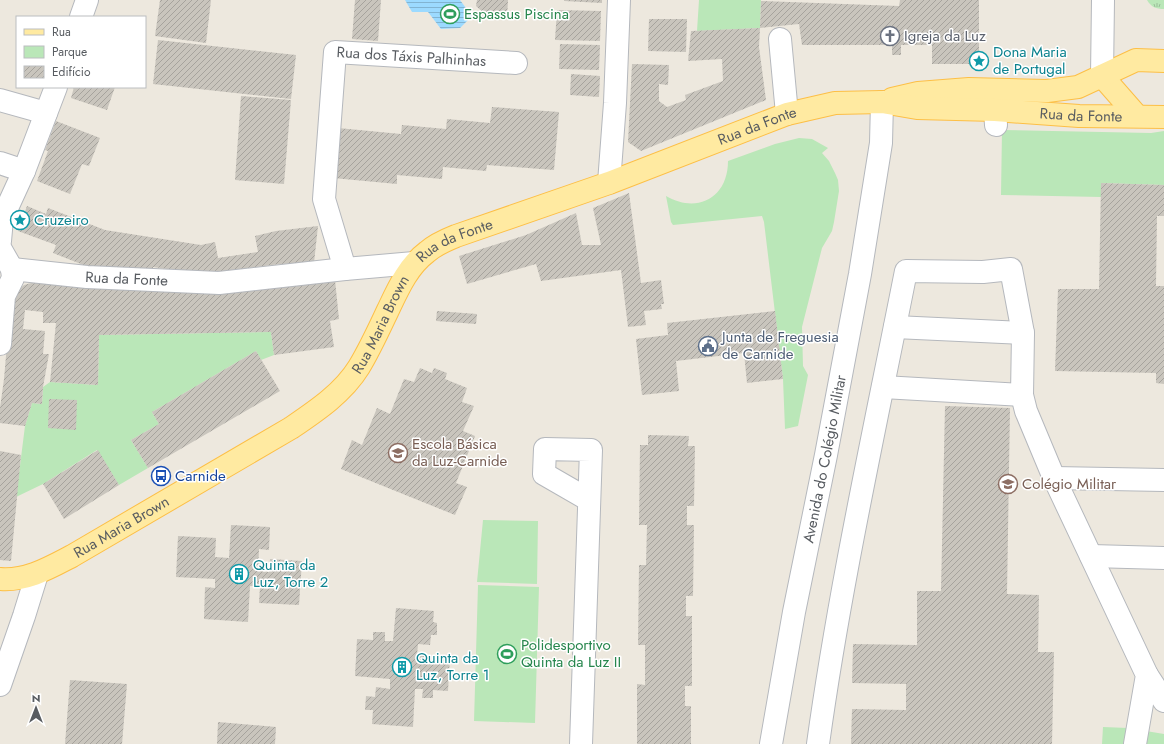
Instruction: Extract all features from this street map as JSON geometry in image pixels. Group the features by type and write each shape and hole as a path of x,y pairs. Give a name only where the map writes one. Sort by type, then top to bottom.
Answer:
{"main road":[{"name":"Rua da Fonte","path":"882,102 918,93 969,89 1047,91 1078,87 1136,60 1164,61"},
{"path":"1102,76 1137,116"},
{"name":"Rua da Fonte","path":"414,263 427,252 456,236 609,183 787,114 835,103 882,102 917,108 995,117 1164,117"},
{"name":"Rua Maria Brown","path":"0,579 21,578 37,574 72,556 286,431 321,407 344,387 358,367 400,285 414,263"}],"street":[{"path":"81,16 87,0"},
{"path":"609,183 615,103 619,0"},
{"path":"1102,76 1103,0"},
{"path":"780,39 787,114"},
{"name":"Rua dos Táxis Palhinhas","path":"345,269 324,199 335,52 516,63"},
{"path":"0,241 1,219 24,171 56,88"},
{"path":"0,100 46,114"},
{"name":"Avenida do Colégio Militar","path":"771,744 794,612 826,455 860,274 881,143 882,102"},
{"path":"0,163 24,171"},
{"path":"0,248 7,285 0,344"},
{"name":"Rua da Fonte","path":"7,285 87,277 219,283 414,263"},
{"path":"818,744 826,683 863,486 906,271 983,272 1011,269 1023,333 1022,395 1026,411 1054,478 1147,675 1164,700"},
{"path":"895,327 1023,333"},
{"path":"883,387 1022,395"},
{"path":"1054,478 1164,480"},
{"path":"581,744 589,500"},
{"path":"1091,556 1164,558"},
{"path":"0,685 37,574"},
{"path":"1135,744 1147,675"}],"green space":[{"path":"699,0 761,0 760,28 697,31"},
{"path":"1147,0 1164,0 1164,9 1154,7"},
{"path":"1002,130 1151,133 1164,131 1164,185 1101,183 1101,197 1001,195"},
{"path":"799,138 812,139 828,148 822,153 829,161 835,173 838,180 839,191 832,231 822,248 802,327 803,366 808,375 798,426 785,429 783,379 764,222 762,216 673,225 671,222 666,196 678,201 689,203 699,203 709,199 717,193 723,185 727,174 728,161 775,144"},
{"path":"271,332 274,355 261,360 256,351 152,412 159,424 131,440 148,468 119,485 97,450 43,484 16,497 25,426 32,403 42,404 43,387 50,382 98,385 99,335"},
{"path":"483,520 538,521 537,584 477,582"},
{"name":"Polidesportivo Quinta da Luz II","path":"478,585 539,587 535,723 474,721"},
{"path":"1103,727 1128,728 1164,734 1164,744 1102,744"}],"water":[{"name":"Espassus Piscina","path":"405,0 460,0 472,16 460,28 441,29 428,12 412,12"}],"building":[{"path":"160,0 211,0 206,43 155,36"},
{"path":"355,0 381,0 378,41 352,39"},
{"path":"477,0 508,0 507,19 488,17 476,6"},
{"path":"602,0 602,3 564,1"},
{"name":"Igreja da Luz","path":"900,0 979,0 979,64 932,64 932,45 901,45 901,55 892,55 892,45 802,45 799,24 760,28 761,1 899,6"},
{"path":"557,10 601,11 600,41 555,40"},
{"path":"649,19 687,19 686,52 648,51"},
{"path":"760,28 759,47 766,100 641,151 628,142 632,64 669,65 668,85 659,84 659,101 667,107 686,100 685,95 723,81 722,59 688,61 691,31"},
{"path":"158,40 296,55 291,99 153,84"},
{"path":"560,44 600,45 599,70 559,69"},
{"path":"571,74 600,76 599,97 570,95"},
{"path":"74,88 115,88 107,110 71,98"},
{"path":"241,96 291,100 284,184 235,180"},
{"path":"492,107 559,112 554,170 487,165 486,171 443,167 442,179 397,175 397,184 333,178 338,128 401,134 402,125 446,129 447,119 490,123"},
{"path":"56,121 100,138 89,166 82,164 70,194 37,181 48,151 45,150"},
{"path":"1101,183 1164,185 1164,216 1157,216 1156,286 1164,286 1164,384 1156,383 1156,373 1055,371 1058,289 1099,289"},
{"path":"629,193 641,283 661,280 664,304 661,304 662,309 644,311 646,325 628,327 621,270 541,281 536,264 467,284 459,256 526,235 576,213 582,245 601,245 593,208"},
{"path":"27,206 46,214 48,208 105,230 201,245 215,242 218,258 258,252 255,236 276,231 318,226 314,263 280,264 202,274 153,267 153,274 91,268 53,253 56,245 18,231"},
{"path":"335,280 339,319 330,321 334,347 274,355 271,332 99,335 98,385 50,382 56,323 43,323 43,312 25,310 23,329 45,331 43,354 49,354 43,387 42,404 32,403 25,426 0,423 0,408 9,321 17,291 24,285 35,282 196,293 266,289"},
{"path":"437,311 477,314 476,324 436,321"},
{"name":"Junta de Freguesia de Carnide","path":"775,311 783,379 747,383 744,353 676,361 679,391 642,395 636,339 668,335 667,323"},
{"path":"256,351 280,391 148,468 131,440 159,424 152,412"},
{"path":"420,368 432,373 434,368 447,373 445,379 467,388 462,402 474,406 463,431 475,436 456,483 467,487 455,515 341,469 352,440 362,445 377,408 390,414 404,379 414,382"},
{"path":"49,399 77,400 76,430 48,428"},
{"path":"945,406 1010,408 1007,594 1039,595 1038,652 1054,652 1052,744 851,744 852,709 906,710 906,684 852,683 853,644 917,645 917,591 941,591"},
{"path":"648,435 689,436 688,446 695,446 694,506 687,506 687,525 694,525 693,596 686,596 686,616 692,616 692,686 685,686 685,706 691,706 691,744 637,744 637,684 645,685 645,645 638,645 639,565 646,565 647,525 639,525 640,445 648,445"},
{"path":"98,450 119,485 64,519 43,484"},
{"path":"0,451 21,455 11,561 0,560"},
{"name":"Quinta da Luz, Torre 2","path":"231,525 270,527 269,550 259,549 258,571 269,572 270,559 302,561 299,605 259,603 260,586 250,586 248,622 204,619 205,587 215,588 215,579 176,577 178,536 216,538 215,557 229,558"},
{"name":"Quinta da Luz, Torre 1","path":"396,608 434,611 433,622 437,623 437,635 431,635 430,645 418,644 417,655 450,657 448,691 433,690 433,698 422,698 423,689 415,689 413,727 372,724 373,710 365,710 366,696 375,697 376,687 390,689 390,679 355,676 357,639 373,640 373,632 385,632 385,641 393,641"},
{"path":"70,680 127,684 122,744 65,744"},
{"path":"218,722 276,727 275,744 217,744"}],"place":[{"name":"Espassus Piscina","path":"450,14"},
{"name":"Igreja da Luz","path":"890,36"},
{"name":"Dona Maria de Portugal","path":"979,61"},
{"name":"Cruzeiro","path":"20,220"},
{"name":"Junta de Freguesia de Carnide","path":"708,346"},
{"name":"Escola Básica da Luz-Carnide","path":"398,453"},
{"name":"Carnide","path":"161,476"},
{"name":"Colégio Militar","path":"1008,484"},
{"name":"Quinta da Luz, Torre 2","path":"239,574"},
{"name":"Polidesportivo Quinta da Luz II","path":"507,654"},
{"name":"Quinta da Luz, Torre 1","path":"402,667"}]}
